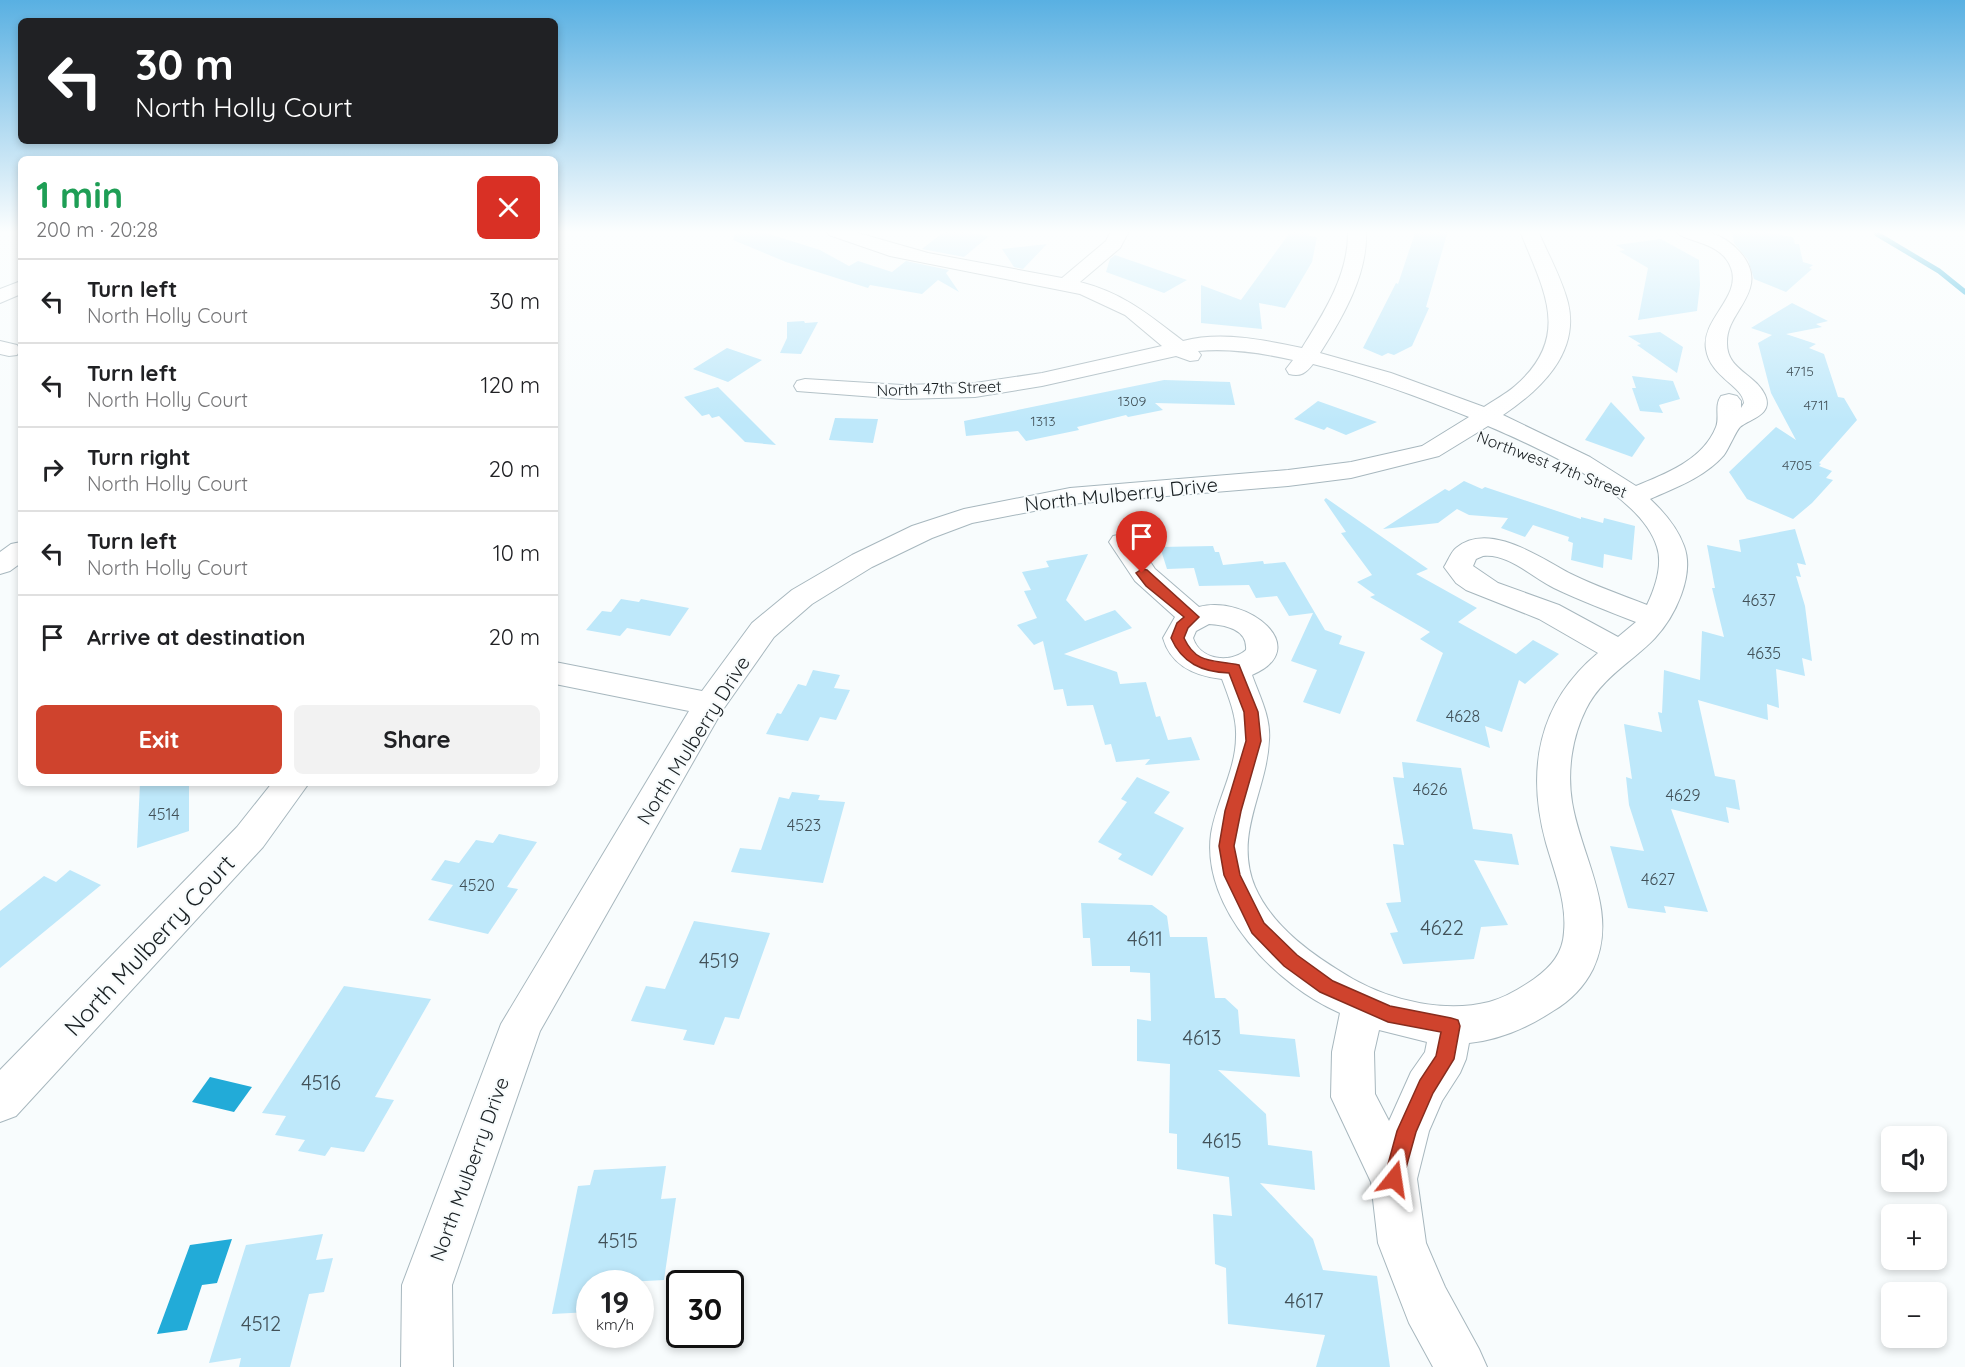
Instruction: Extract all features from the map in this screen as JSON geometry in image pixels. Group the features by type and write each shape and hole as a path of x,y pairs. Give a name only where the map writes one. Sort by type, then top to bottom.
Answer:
{"street":[{"name":"Northwest 47th Street","path":"1098,295 1123,306 1148,322 1178,349 1199,359 1272,364 1303,363 1359,387 1476,424 1634,496"},
{"path":"1303,363 1342,295"},
{"name":"North Mulberry Drive","path":"427,1367 428,1285 522,1024 710,704 763,630 802,597 842,572 922,532 990,510 1043,500 1310,475 1360,468 1430,451 1510,401 1534,380 1550,358 1559,337 1558,303 1555,295"},
{"path":"1234,668 1251,712 1253,741 1233,811 1227,846 1232,875 1258,928 1280,951 1326,986 1388,1014 1451,1026 1487,1022 1543,997 1565,978 1580,952 1585,921 1558,826 1553,794 1553,760 1560,728 1575,699 1595,673 1618,651 1641,636 1654,618 1670,583 1672,564 1670,544 1664,528 1653,512 1634,496 1679,477 1699,463 1719,443 1730,423 1745,417 1754,409 1754,393 1730,374 1716,349 1715,337 1718,325 1738,295"},
{"name":"North 47th Street","path":"805,386 901,391 997,388 1178,349"},
{"path":"1123,542 1134,563 1151,583 1192,617"},
{"path":"1618,651 1550,613 1480,586 1465,577 1458,567 1461,559 1468,551 1481,547 1500,549 1521,556 1553,576 1585,591 1654,618"},
{"path":"0,565 18,551"},
{"path":"1209,614 1227,615 1243,621 1256,630 1262,642 1260,654 1251,663 1234,668 1215,668 1196,661 1183,650 1178,638 1182,626 1192,617 1209,614"},
{"path":"558,674 710,704"},
{"name":"North Mulberry Court","path":"0,1101 250,837 290,786"},
{"path":"1363,1003 1353,1052 1353,1097 1394,1179 1402,1243 1427,1305 1461,1367"},
{"path":"1394,1179 1407,1131 1426,1087 1445,1059 1451,1026"}],"water":[{"path":"210,1077 252,1087 234,1112 192,1102"},
{"path":"232,1239 217,1283 202,1285 187,1330 157,1334 190,1245"}],"building":[{"path":"1201,295 1227,295 1241,300 1245,295 1293,295 1285,308 1259,303 1262,329 1201,323"},
{"path":"1390,295 1430,295 1426,307 1429,308 1412,346 1394,355 1388,353 1382,356 1363,348"},
{"path":"1643,295 1699,295 1697,311 1638,320"},
{"path":"1792,303 1828,321 1816,324 1822,327 1786,334 1816,344 1809,348 1824,354 1838,397 1844,398 1857,420 1819,463 1821,464 1819,466 1832,471 1826,478 1833,480 1812,503 1793,519 1747,499 1729,472 1776,427 1796,440 1771,393 1758,343 1772,335 1751,328"},
{"path":"804,321 805,323 818,322 801,354 780,353 787,338 787,322"},
{"path":"1660,332 1683,347 1677,373 1628,336"},
{"path":"727,348 762,360 728,382 693,369"},
{"path":"1632,376 1673,381 1680,399 1659,405 1663,413 1640,411 1632,388 1636,388"},
{"path":"1164,380 1230,382 1235,405 1155,403 1163,410 1128,417 1126,415 1077,427 1079,430 1026,441 1018,431 966,436 964,421"},
{"path":"718,387 776,445 745,442 719,416 712,418 709,414 702,416 684,397"},
{"path":"1318,401 1377,422 1346,435 1327,427 1324,430 1294,419"},
{"path":"1611,402 1645,438 1632,457 1585,440"},
{"path":"835,418 878,419 873,443 829,440"},
{"path":"1464,481 1482,489 1485,487 1581,519 1581,517 1603,523 1604,518 1635,526 1632,560 1604,554 1603,568 1571,560 1573,543 1568,541 1569,537 1533,525 1525,537 1501,528 1508,518 1469,515 1457,509 1438,523 1383,529 1445,489 1449,491"},
{"path":"1326,498 1428,569 1416,574 1477,608 1458,622 1516,654 1533,640 1559,654 1525,684 1519,680 1502,732 1485,726 1490,748 1416,721 1443,653 1420,639 1430,632 1370,597 1375,595 1357,582 1372,575 1341,533 1346,532 1324,500"},
{"path":"1795,529 1806,565 1797,563 1801,577 1796,576 1805,606 1812,661 1802,658 1805,676 1776,669 1779,708 1767,704 1768,720 1698,700 1715,776 1735,780 1740,810 1726,807 1729,823 1671,809 1708,912 1664,906 1666,913 1628,908 1610,846 1644,851 1629,805 1626,777 1632,779 1624,724 1662,732 1658,712 1662,713 1664,670 1700,680 1702,631 1724,637 1712,588 1715,588 1707,545 1741,552 1739,540"},
{"path":"1213,546 1215,552 1219,552 1223,565 1263,561 1264,564 1285,562 1325,630 1342,636 1339,644 1365,652 1340,714 1303,702 1317,670 1291,661 1313,613 1289,616 1277,596 1256,598 1249,585 1199,586 1194,568 1167,569 1160,547"},
{"path":"1088,554 1066,600 1085,621 1115,610 1132,628 1064,654 1117,672 1120,684 1146,682 1156,717 1160,716 1168,740 1191,737 1200,760 1145,765 1150,759 1116,762 1111,744 1105,745 1093,705 1067,706 1063,689 1054,690 1043,641 1034,645 1017,625 1037,618 1024,591 1031,590 1022,572 1049,567 1046,561"},
{"path":"621,599 639,602 641,599 689,608 670,636 627,628 620,636 586,630 602,611 611,612"},
{"path":"813,670 840,675 834,688 850,690 836,720 820,717 808,741 766,734 777,713 781,714 798,684 806,686"},
{"path":"1402,762 1461,768 1473,829 1512,834 1519,865 1474,860 1508,925 1481,927 1474,959 1403,964 1390,933 1398,932 1386,903 1401,902 1393,844 1404,845 1393,777 1404,778"},
{"path":"1137,777 1170,792 1154,813 1184,828 1152,876 1118,859 1122,854 1098,842 1127,802 1121,799"},
{"path":"140,786 189,786 189,831 137,848"},
{"path":"792,792 820,795 818,800 845,802 823,883 731,872 740,848 761,850 779,797 789,799"},
{"path":"499,834 537,842 507,887 518,889 488,934 428,920 453,885 431,880 445,860 459,863 476,840 493,843"},
{"path":"70,870 101,885 0,968 0,911 44,876 56,882"},
{"path":"1081,903 1152,905 1167,916 1170,937 1207,937 1215,998 1225,998 1238,1010 1240,1034 1295,1039 1300,1077 1218,1070 1266,1114 1268,1145 1312,1151 1315,1190 1260,1183 1313,1239 1323,1270 1377,1276 1390,1367 1316,1367 1325,1335 1228,1324 1226,1268 1215,1264 1213,1214 1232,1216 1229,1177 1177,1169 1177,1134 1169,1133 1170,1064 1137,1061 1137,1019 1151,1021 1150,973 1130,972 1130,966 1092,966 1090,938 1083,938"},
{"path":"694,921 770,933 739,1019 725,1017 714,1045 683,1040 687,1030 631,1021 646,986 665,989"},
{"path":"344,986 431,999 375,1097 394,1100 364,1152 331,1147 325,1156 298,1151 305,1140 275,1135 286,1116 262,1113"},
{"path":"666,1166 661,1199 676,1198 664,1280 654,1281 654,1270 576,1270 576,1313 552,1314 578,1186 590,1185 594,1170"},
{"path":"323,1234 316,1260 333,1258 324,1292 309,1294 290,1367 239,1367 241,1358 209,1363 246,1245"}],"route":[{"path":"1142,573 1192,617 1182,626 1178,638 1183,650 1196,661 1215,668 1234,668 1251,712 1253,741 1233,811 1227,846 1232,875 1258,928 1291,961 1326,986 1388,1014 1451,1026 1445,1059 1426,1087 1407,1131 1394,1179"}]}
